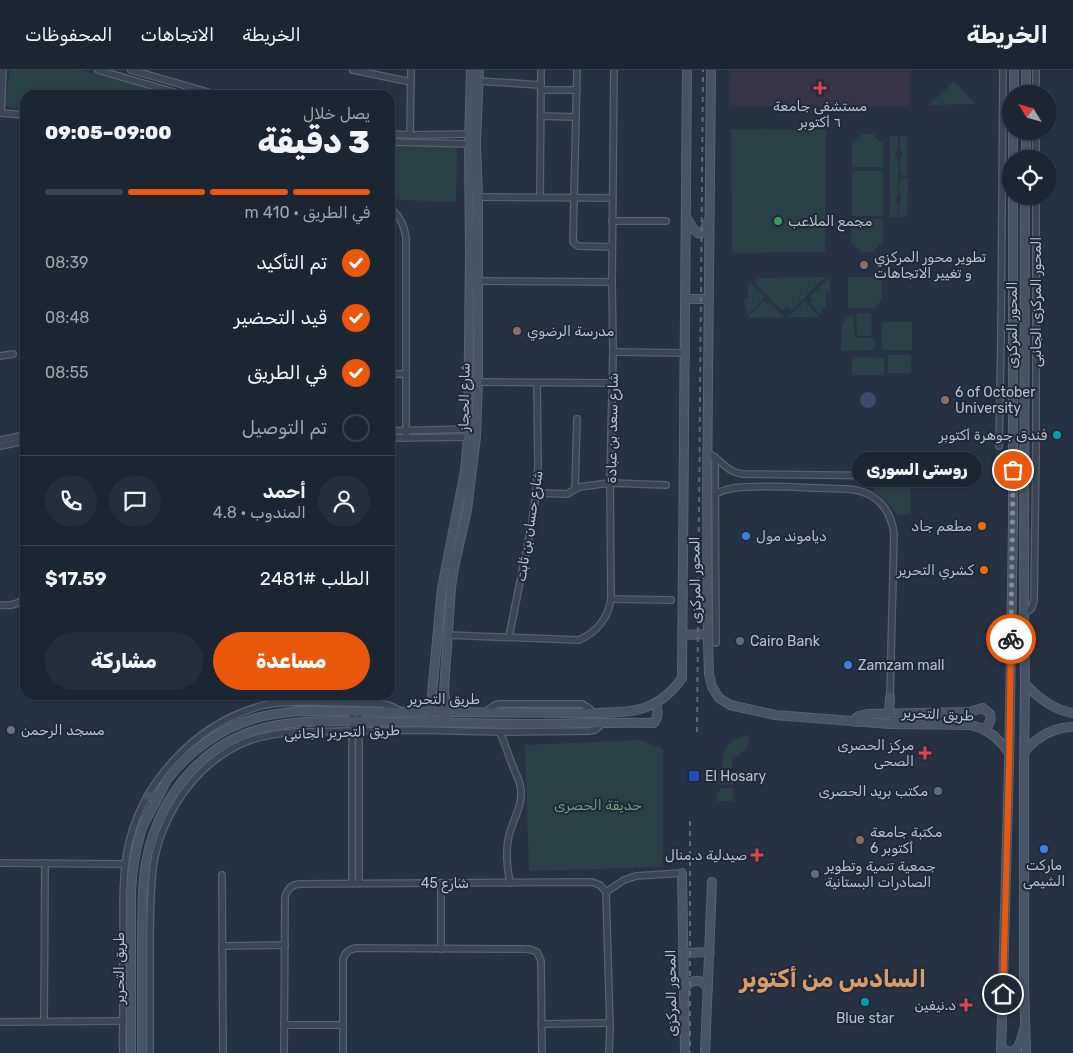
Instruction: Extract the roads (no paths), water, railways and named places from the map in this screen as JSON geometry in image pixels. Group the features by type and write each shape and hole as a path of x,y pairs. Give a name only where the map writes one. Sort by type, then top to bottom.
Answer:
{"main road":[{"name":"شارع الحجاز","path":"430,722 442,588 472,433 470,254 473,134 471,70"},
{"name":"شارع الحجاز","path":"473,134 479,70"},
{"name":"المحور المركزى","path":"682,678 687,70"},
{"name":"المحور المركزى","path":"711,70 707,452 710,680 719,698 730,705 775,715"},
{"path":"1014,70 1014,85"},
{"path":"1026,70 1026,85"},
{"name":"شارع الحجاز","path":"449,722 444,691 451,587 467,510 472,433 478,382 478,197 473,144"},
{"path":"1013,205 1013,526 1001,1050 1008,1052 1016,1050 1020,1045 1026,1026"},
{"name":"المحور المركزى","path":"1025,205 1024,614 1026,684 1024,752 1024,984 1026,1053"},
{"path":"686,218 694,231 700,234 704,231 709,218"},
{"path":"686,299 709,299"},
{"path":"683,635 708,634"},
{"name":"طريق التحرير","path":"131,1053 127,912 137,845 146,818 167,781 185,760 206,742 230,727 243,722 270,714 298,711 634,711 655,703 673,690 682,678"},
{"path":"1026,684 1042,700 1053,707 1073,713"},
{"path":"889,712 890,697"},
{"name":"طريق التحرير","path":"142,1053 144,879 146,861 156,829 176,789 202,759 244,734 262,728 299,722 654,723 658,714 655,703"},
{"name":"طريق التحرير","path":"856,722 857,717 864,714 889,712 969,712 983,708 988,712 991,720 988,726 983,729"},
{"name":"طريق التحرير","path":"775,715 890,724 970,725 983,729 999,740 1009,752"},
{"path":"1024,752 1044,735 1061,728 1073,727"},
{"path":"148,796 158,797"},
{"name":"المحور المركزى","path":"682,873 685,1053"},
{"path":"705,1053 712,882"},
{"path":"684,952 710,952"},
{"path":"684,990 688,983 696,980 704,983 708,989"}],"street":[{"path":"3,70 0,113 20,115"},
{"path":"102,70 168,90"},
{"path":"131,70 198,90"},
{"path":"352,70 411,82"},
{"path":"410,135 411,70"},
{"path":"540,197 541,70"},
{"path":"577,70 574,244 578,246 612,247"},
{"name":"شارع سعد بن عبادة","path":"447,635 579,640 593,632 607,614 611,599 610,483 614,352 612,198 614,70"},
{"path":"1000,446 1004,70"},
{"path":"1036,70 1036,85"},
{"path":"479,81 577,90"},
{"path":"541,116 576,117"},
{"path":"395,134 473,134"},
{"path":"395,142 473,144"},
{"path":"478,197 612,198"},
{"name":"المحور المركزى الجانبى","path":"1024,614 1031,609 1034,601 1036,205"},
{"path":"395,213 402,223 406,238 406,438"},
{"path":"612,221 666,221"},
{"path":"478,281 612,282"},
{"path":"614,352 686,353"},
{"path":"0,356 13,354"},
{"path":"395,374 406,374"},
{"path":"478,382 612,383"},
{"name":"شارع حسان بن ثابت","path":"509,638 536,493 538,465 537,383"},
{"path":"575,489 577,419"},
{"path":"395,431 472,433"},
{"path":"395,438 472,433"},
{"path":"0,440 20,436"},
{"path":"0,446 20,442"},
{"path":"707,452 731,471 742,474 899,476"},
{"path":"715,457 716,643"},
{"path":"536,493 567,494 583,486 610,483 666,485"},
{"path":"715,494 738,488 852,489 870,495 883,506 892,522 894,534 890,697"},
{"path":"611,599 671,600"},
{"path":"0,605 15,605 20,602"},
{"name":"طريق التحرير الجانبى","path":"123,1053 127,912 126,864 132,834 138,817 148,796 164,771 196,739 218,724 264,705 278,702 381,704 401,711"},
{"path":"355,883 359,731 356,722 356,711"},
{"path":"355,883 352,731 356,722"},
{"name":"طريق التحرير الجانبى","path":"150,1053 151,888 157,848 164,828 178,802 199,774 213,762 243,743 277,733 426,730 500,732 589,731 595,730 604,722"},
{"path":"500,732 519,779 521,790 521,801 507,848 507,866 510,882"},
{"path":"0,863 126,864"},
{"path":"44,1022 45,863"},
{"path":"609,1053 610,1023 606,892 624,880 636,876 682,873"},
{"path":"222,875 223,1053"},
{"name":"شارع 45","path":"285,945 285,896 290,887 297,884 592,882 600,885 606,892"},
{"path":"441,949 442,883"},
{"path":"222,946 285,945 284,1053"},
{"path":"343,1053 343,959 345,953 356,948 526,949 537,952 541,961 542,1053"},
{"path":"0,1022 123,1021"},
{"path":"542,1024 610,1023"},
{"path":"284,1025 343,1025"}],"water":[{"path":"865,392 871,392 876,397 874,406 865,408 860,403 860,397"}],"railway":[{"path":"697,732 703,70"},
{"path":"690,821 690,1053"}],"place":[{"name":"مستشفى جامعة ٦ أكتوبر","path":"820,88"},
{"name":"مجمع الملاعب","path":"778,221"},
{"name":"تطوير محور المركزي و تغيير الاتجاهات","path":"864,265"},
{"name":"مدرسة الرضوي","path":"517,331"},
{"name":"6 of October University","path":"945,400"},
{"name":"فندق جوهرة أكتوبر","path":"1057,435"},
{"name":"روستى السورى","path":"1013,470"},
{"name":"مطعم جاد","path":"982,526"},
{"name":"دياموند مول","path":"746,536"},
{"name":"كشري التحرير","path":"984,570"},
{"name":"Cairo Bank","path":"740,641"},
{"name":"Zamzam mall","path":"848,665"},
{"name":"مسجد الرحمن","path":"11,730"},
{"name":"مركز الحصرى الصحى","path":"925,753"},
{"name":"El Hosary","path":"694,776"},
{"name":"مكتب بريد الحصرى","path":"938,791"},
{"name":"مكتبة جامعة 6 أكتوبر","path":"860,840"},
{"name":"ماركت الشيمى","path":"1044,849"},
{"name":"صيدلية د.منال","path":"757,855"},
{"name":"جمعية تنمية وتطوير الصادرات البستانية","path":"815,874"},
{"name":"Blue star","path":"865,1002"},
{"name":"د.نيفين","path":"966,1005"}],"district":[{"name":"السادس من أكتوبر","path":"833,979"}],"park label":[{"name":"حديقة الحصرى","path":"598,805"}]}
